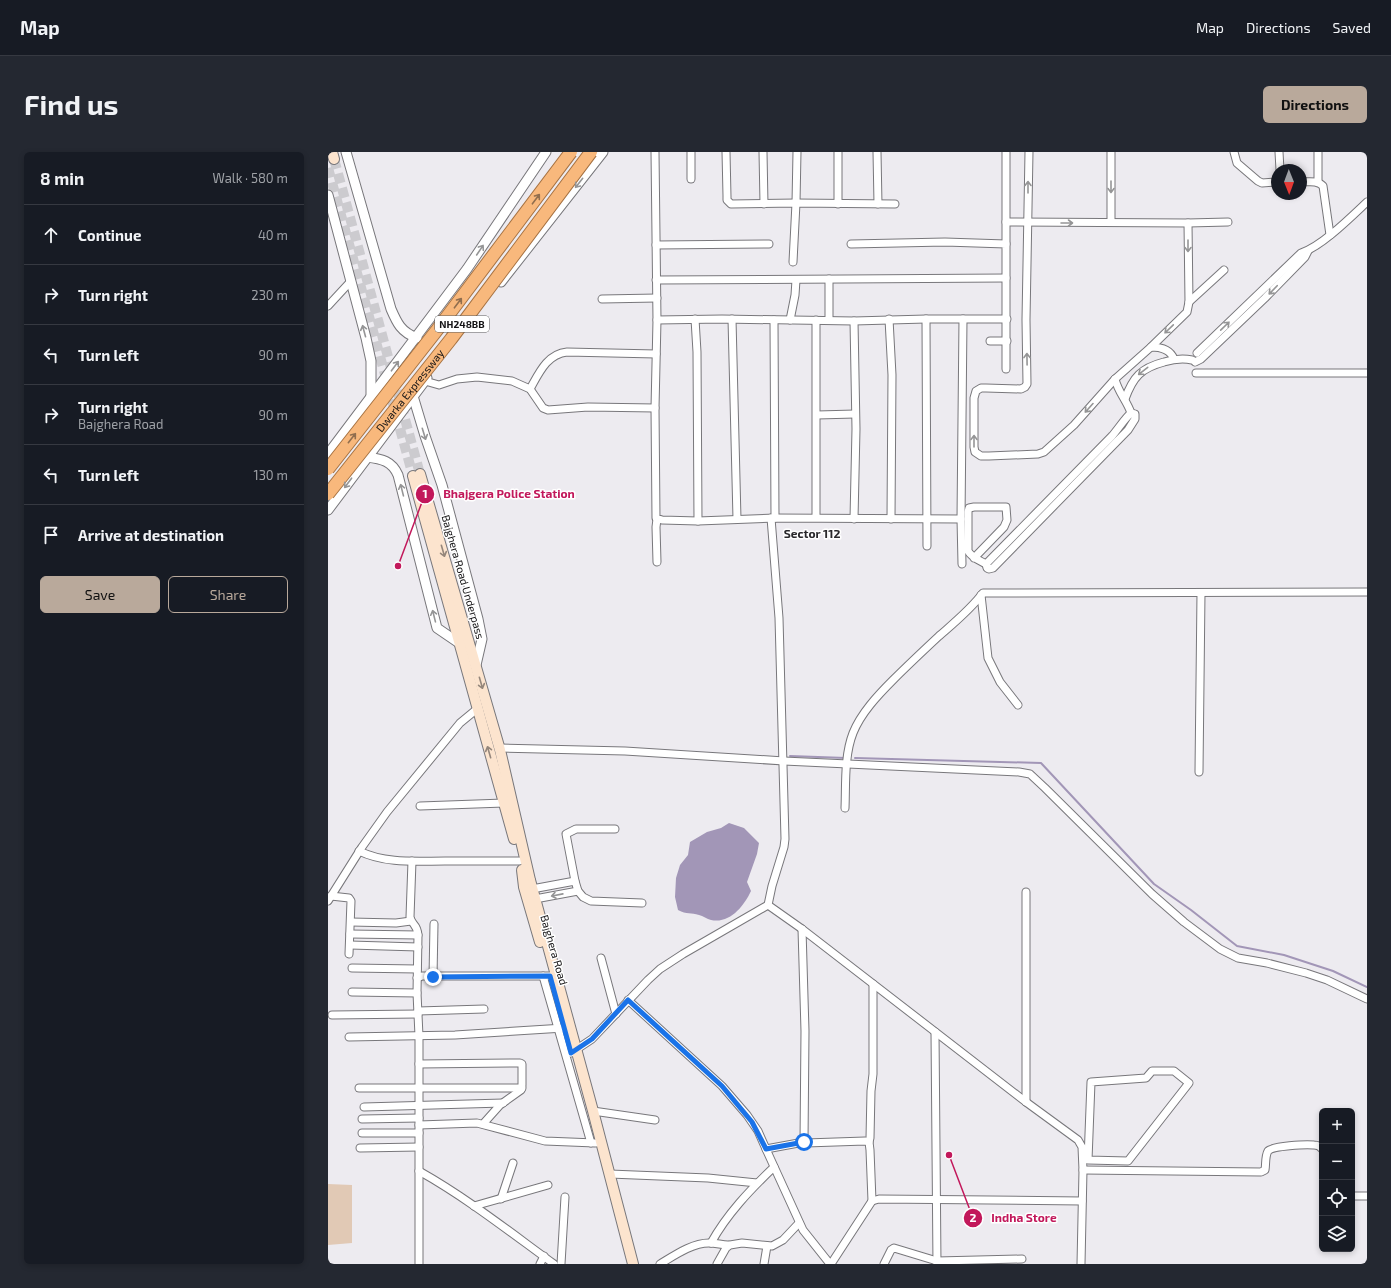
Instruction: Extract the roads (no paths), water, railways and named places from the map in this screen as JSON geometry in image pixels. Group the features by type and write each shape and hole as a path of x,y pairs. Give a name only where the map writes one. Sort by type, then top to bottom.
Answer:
{"highway":[{"name":"Dwarka Expressway","path":"328,469 437,330 571,152"},
{"name":"Dwarka Expressway","path":"328,494 451,338 592,152"}],"main road":[{"name":"Bajghera Road Underpass","path":"459,643 416,475 476,665 500,748 501,774"},
{"name":"Bajghera Road","path":"459,643 477,709 501,774 574,1051 593,1111 633,1264"},
{"name":"Bajghera Road","path":"501,774 504,803 520,861 524,887 561,1028 574,1051 593,1143 627,1264"}],"street":[{"path":"346,152 391,309 401,329 408,335 416,338"},
{"path":"328,454 468,269 546,152"},
{"path":"328,510 425,380 603,152"},
{"path":"655,152 657,298 655,408 656,516 658,519 656,535 657,562"},
{"path":"691,152 691,179"},
{"path":"726,152 727,200 731,204 895,204"},
{"path":"763,152 764,204"},
{"path":"793,262 797,152"},
{"path":"838,152 838,204"},
{"path":"877,152 878,204"},
{"path":"1006,152 1006,369"},
{"path":"1029,152 1027,386 1021,389 986,388 976,391 974,398 974,447 975,452 981,456 1038,454 1044,452 1074,425 1115,379 1187,312 1189,302 1188,223"},
{"path":"1111,222 1112,152"},
{"path":"1234,152 1237,163 1258,181 1262,183 1271,182"},
{"path":"1279,152 1280,164"},
{"path":"1318,152 1318,182"},
{"path":"1307,182 1318,182 1323,186 1330,235"},
{"path":"328,195 371,361 371,397"},
{"path":"1197,353 1214,341 1265,298 1305,257 1308,251 1330,235 1367,202"},
{"path":"1006,222 1228,222"},
{"path":"851,244 945,242 1006,244"},
{"path":"656,245 769,244"},
{"path":"1189,302 1224,270"},
{"path":"656,280 1006,278"},
{"path":"829,279 830,320"},
{"path":"790,320 795,295 796,280"},
{"path":"328,306 351,281"},
{"path":"602,299 657,298"},
{"path":"696,319 698,520"},
{"path":"657,320 732,319 854,321 889,319 1007,319"},
{"path":"732,319 737,519"},
{"path":"889,319 892,375 891,519"},
{"path":"926,319 927,546"},
{"path":"962,564 963,319"},
{"path":"574,1051 592,1039 654,974 677,958 768,906 772,886 785,843 779,618 773,518 774,320"},
{"path":"816,320 816,518"},
{"path":"854,321 854,519"},
{"path":"990,341 1007,341"},
{"path":"1125,399 1133,381 1143,370 1150,366 1174,359 1181,358 1194,361 1202,359 1214,341"},
{"path":"1151,347 1159,347 1169,351 1174,359"},
{"path":"530,389 548,360 559,353 656,354"},
{"path":"1196,373 1367,373"},
{"path":"425,380 439,385 457,379 477,377 512,381 530,389 546,410 588,407 655,408"},
{"path":"974,558 1004,527 1007,520 1006,506 969,508 969,553 974,558 986,564 987,568 993,568 1106,448 1131,427 1135,419 1134,414 1131,413 1125,399 1119,391 1115,379"},
{"path":"414,396 425,436 442,485 478,619 482,639 476,665"},
{"path":"816,416 855,414"},
{"path":"368,457 382,459 395,468 437,628 459,643"},
{"path":"658,519 961,519"},
{"path":"845,808 847,764 850,742 853,733 868,708 886,687 962,616 983,593 1367,592"},
{"path":"1200,772 1201,593"},
{"path":"981,595 988,658 1003,687 1018,705"},
{"path":"329,898 359,851 387,812 457,726 477,709"},
{"path":"500,748 625,751 784,761 1019,772 1030,774 1152,894 1184,922 1220,948 1238,958 1267,962 1327,980 1367,998"},
{"path":"420,806 504,803"},
{"path":"615,829 576,829 566,834 578,891 583,897 592,902 642,903"},
{"path":"359,851 379,859 412,861 520,861"},
{"path":"412,861 411,921 417,927 418,935 419,1264"},
{"path":"532,890 575,882"},
{"path":"532,890 578,891"},
{"path":"1026,892 1026,1102"},
{"path":"329,898 350,898 351,922 349,954"},
{"path":"768,906 802,930 1026,1102 1078,1140 1085,1147 1088,1160 1128,1161 1189,1083 1174,1071 1152,1072 1146,1078 1091,1082 1085,1147 1082,1170 1081,1264"},
{"path":"351,922 396,923 411,921"},
{"path":"433,977 434,924"},
{"path":"802,930 805,1030 804,1142"},
{"path":"350,934 418,935"},
{"path":"350,944 418,947"},
{"path":"601,958 616,1014"},
{"path":"352,968 417,969"},
{"path":"417,978 422,976 547,976"},
{"path":"628,1000 722,1086 752,1122 766,1149 799,1223 809,1240 830,1264 872,1201 869,1142 873,1074 873,984"},
{"path":"352,992 417,993"},
{"path":"332,1014 484,1009"},
{"path":"349,1037 470,1035 561,1028 593,1143 545,1141 501,1131 483,1124 465,1123 419,1125 362,1133"},
{"path":"935,1032 937,1262"},
{"path":"419,1064 520,1063 523,1066 522,1088 503,1103 483,1124"},
{"path":"359,1088 522,1088"},
{"path":"364,1108 503,1103"},
{"path":"593,1111 655,1120"},
{"path":"362,1119 419,1125"},
{"path":"766,1149 804,1142 869,1142"},
{"path":"1082,1170 1261,1172 1265,1170 1267,1155 1271,1149 1314,1144 1319,1146"},
{"path":"360,1148 419,1148"},
{"path":"501,1199 512,1163"},
{"path":"711,1244 726,1218 757,1183 774,1167"},
{"path":"419,1171 446,1186 554,1264"},
{"path":"610,1174 708,1178 757,1183"},
{"path":"474,1206 548,1185"},
{"path":"1355,1196 1367,1196"},
{"path":"561,1264 565,1197"},
{"path":"872,1201 879,1199 936,1201 1082,1201"},
{"path":"660,1264 692,1247 711,1244 728,1246 742,1242 772,1246 779,1243 799,1223"},
{"path":"717,1264 728,1246"},
{"path":"764,1264 767,1246"},
{"path":"884,1264 891,1250 894,1248 937,1262 1022,1259"},
{"path":"540,1264 544,1256"}],"waterway":[{"path":"790,756 846,758"},
{"path":"855,758 1041,763 1154,884 1191,910 1237,946 1284,955 1333,971 1367,987"}],"tunnel":[{"path":"334,159 420,474"},
{"path":"328,168 413,476"}],"place":[{"name":"Bhajgera Police Station","path":"398,566"},
{"name":"Indha Store","path":"949,1155"}],"district":[{"name":"Sector 112","path":"812,534"}]}
